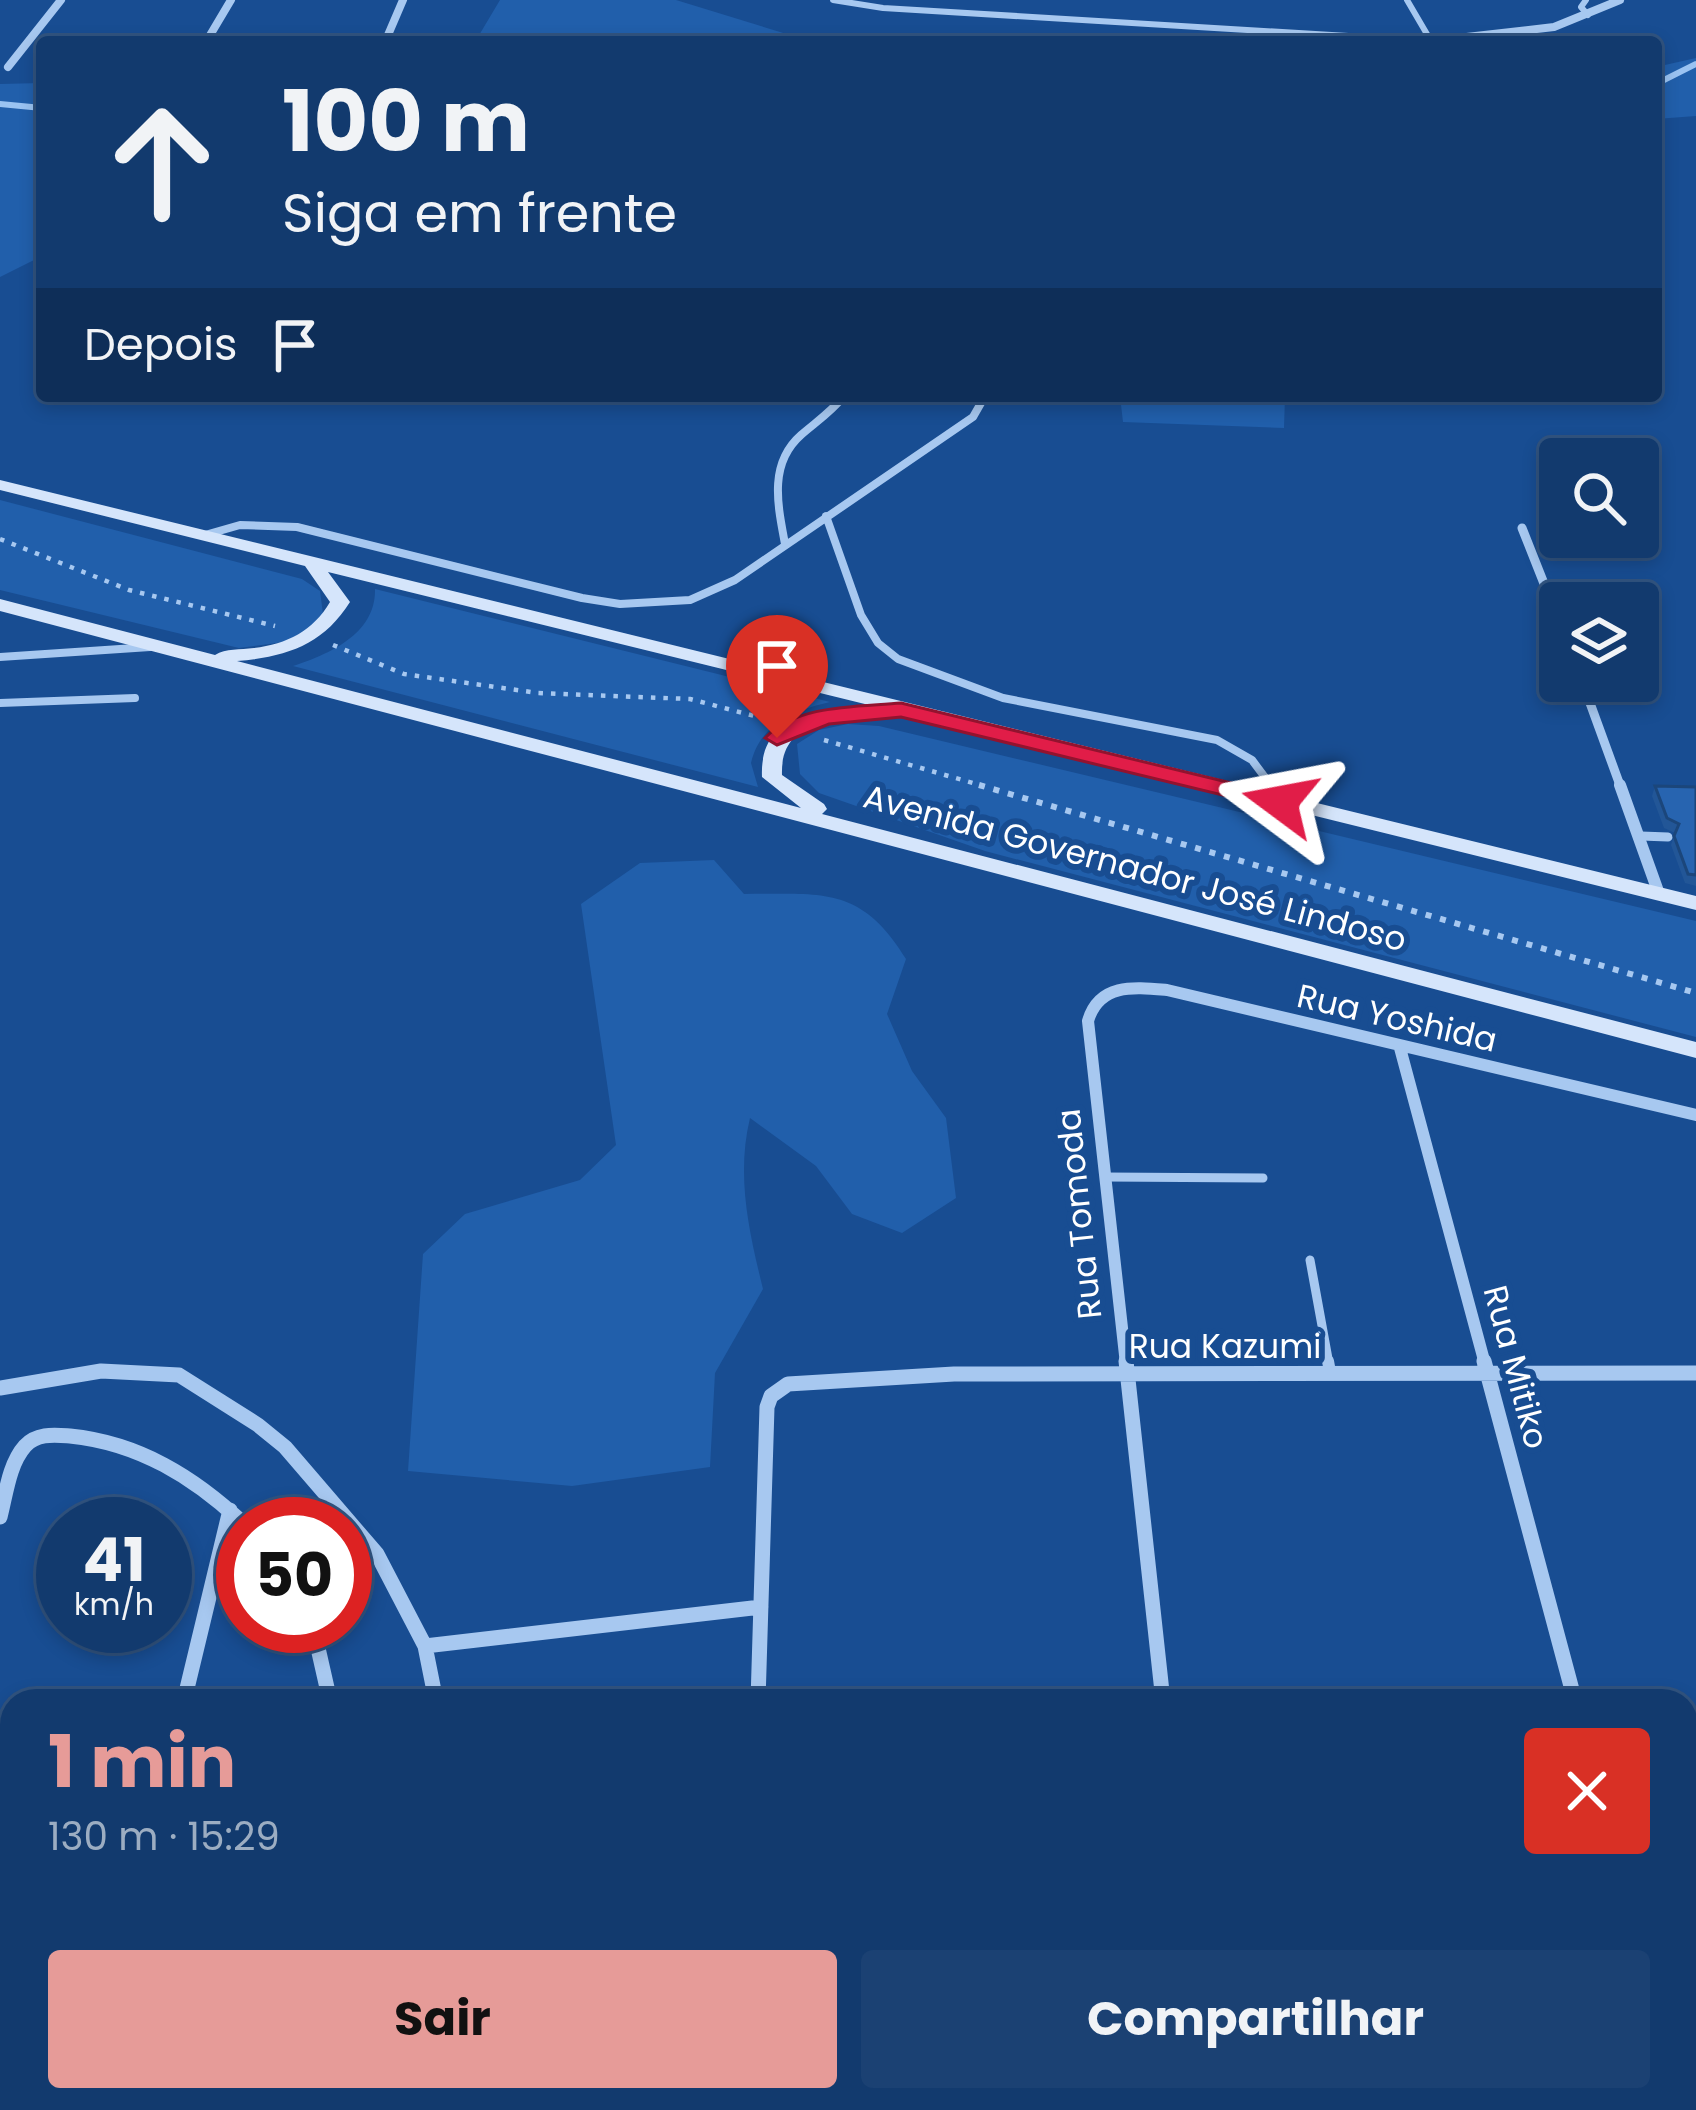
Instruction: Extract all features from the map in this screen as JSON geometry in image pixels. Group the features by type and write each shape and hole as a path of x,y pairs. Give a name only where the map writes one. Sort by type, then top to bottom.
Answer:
{"main road":[{"path":"0,485 1696,903"},
{"path":"204,657 279,651 330,623 340,602 333,585 312,562"},
{"name":"Avenida Governador José Lindoso","path":"0,604 1696,1050"},
{"path":"844,824 796,798 772,777 767,756 777,738 790,730 829,717 901,710"}],"street":[{"path":"8,67 61,0"},
{"path":"210,36 231,0"},
{"path":"388,36 403,0"},
{"path":"1503,36 1588,15 1621,0"},
{"path":"1522,528 1543,582"},
{"path":"1590,702 1659,894"},
{"name":"Rua Yoshida","path":"1090,1007 1115,988 1167,990 1696,1115"},
{"name":"Rua Tomoda","path":"1090,1007 1162,1689"},
{"name":"Rua Mitiko","path":"1400,1048 1572,1689"},
{"path":"0,1388 101,1371 179,1375 285,1447 377,1554 425,1646 434,1689"},
{"name":"Rua Kazumi","path":"761,1607 767,1407 778,1389 806,1382 954,1374 1696,1373"},
{"path":"0,1517 20,1452 32,1439 52,1435 107,1441 150,1454 216,1497"},
{"path":"187,1689 216,1568"},
{"path":"425,1646 761,1607 758,1689"},
{"path":"319,1653 328,1689"}],"lane":[{"path":"833,0 883,8 1347,36"},
{"path":"1407,0 1427,36"},
{"path":"1586,0 1581,7 1588,15"},
{"path":"785,544 773,487 795,440 839,402"},
{"path":"205,535 240,525 297,527 620,604 690,600 735,580 973,417 982,402"},
{"path":"826,516 866,623 878,644 902,663 944,680 1088,718 1224,742 1266,774 1280,802"},
{"path":"0,657 160,646"},
{"path":"0,703 135,698"},
{"path":"1641,836 1668,837"},
{"path":"1105,1178 1263,1178"},
{"path":"1310,1260 1330,1372"}],"path":[{"path":"0,539 129,590 312,636 404,674 538,693 690,699 741,709 790,730 937,776 1386,900 1696,993"}],"shaded area":[{"path":"500,0 676,0 793,36 479,36"},
{"path":"1696,58 1696,116 1662,119 1662,66"},
{"path":"36,83 36,259 0,277 0,84"},
{"path":"1121,402 1285,402 1284,428 1123,422"},
{"path":"0,500 302,579 320,591 323,614 308,630 284,642 239,648 0,590"},
{"path":"375,589 830,702 792,715 762,738 751,763 758,787 293,666 335,648 359,630 368,618"},
{"path":"848,724 879,726 1696,921 1696,1037 985,851 819,793 800,774 797,744 819,730"},
{"path":"714,860 744,894 837,899 873,918 889,935 906,959 887,1014 912,1071 946,1118 956,1198 902,1233 852,1214 816,1166 750,1118 744,1183 763,1289 715,1373 710,1467 572,1486 408,1471 423,1254 465,1214 580,1180 616,1145 581,904 640,863"}],"building":[{"path":"1655,786 1696,787 1696,875 1688,874 1674,836 1679,824 1667,818"}],"waterway":[{"path":"1662,81 1696,64"},
{"path":"0,104 36,107"}],"route":[{"path":"777,738 800,724 829,717 901,710 1280,802"}]}
